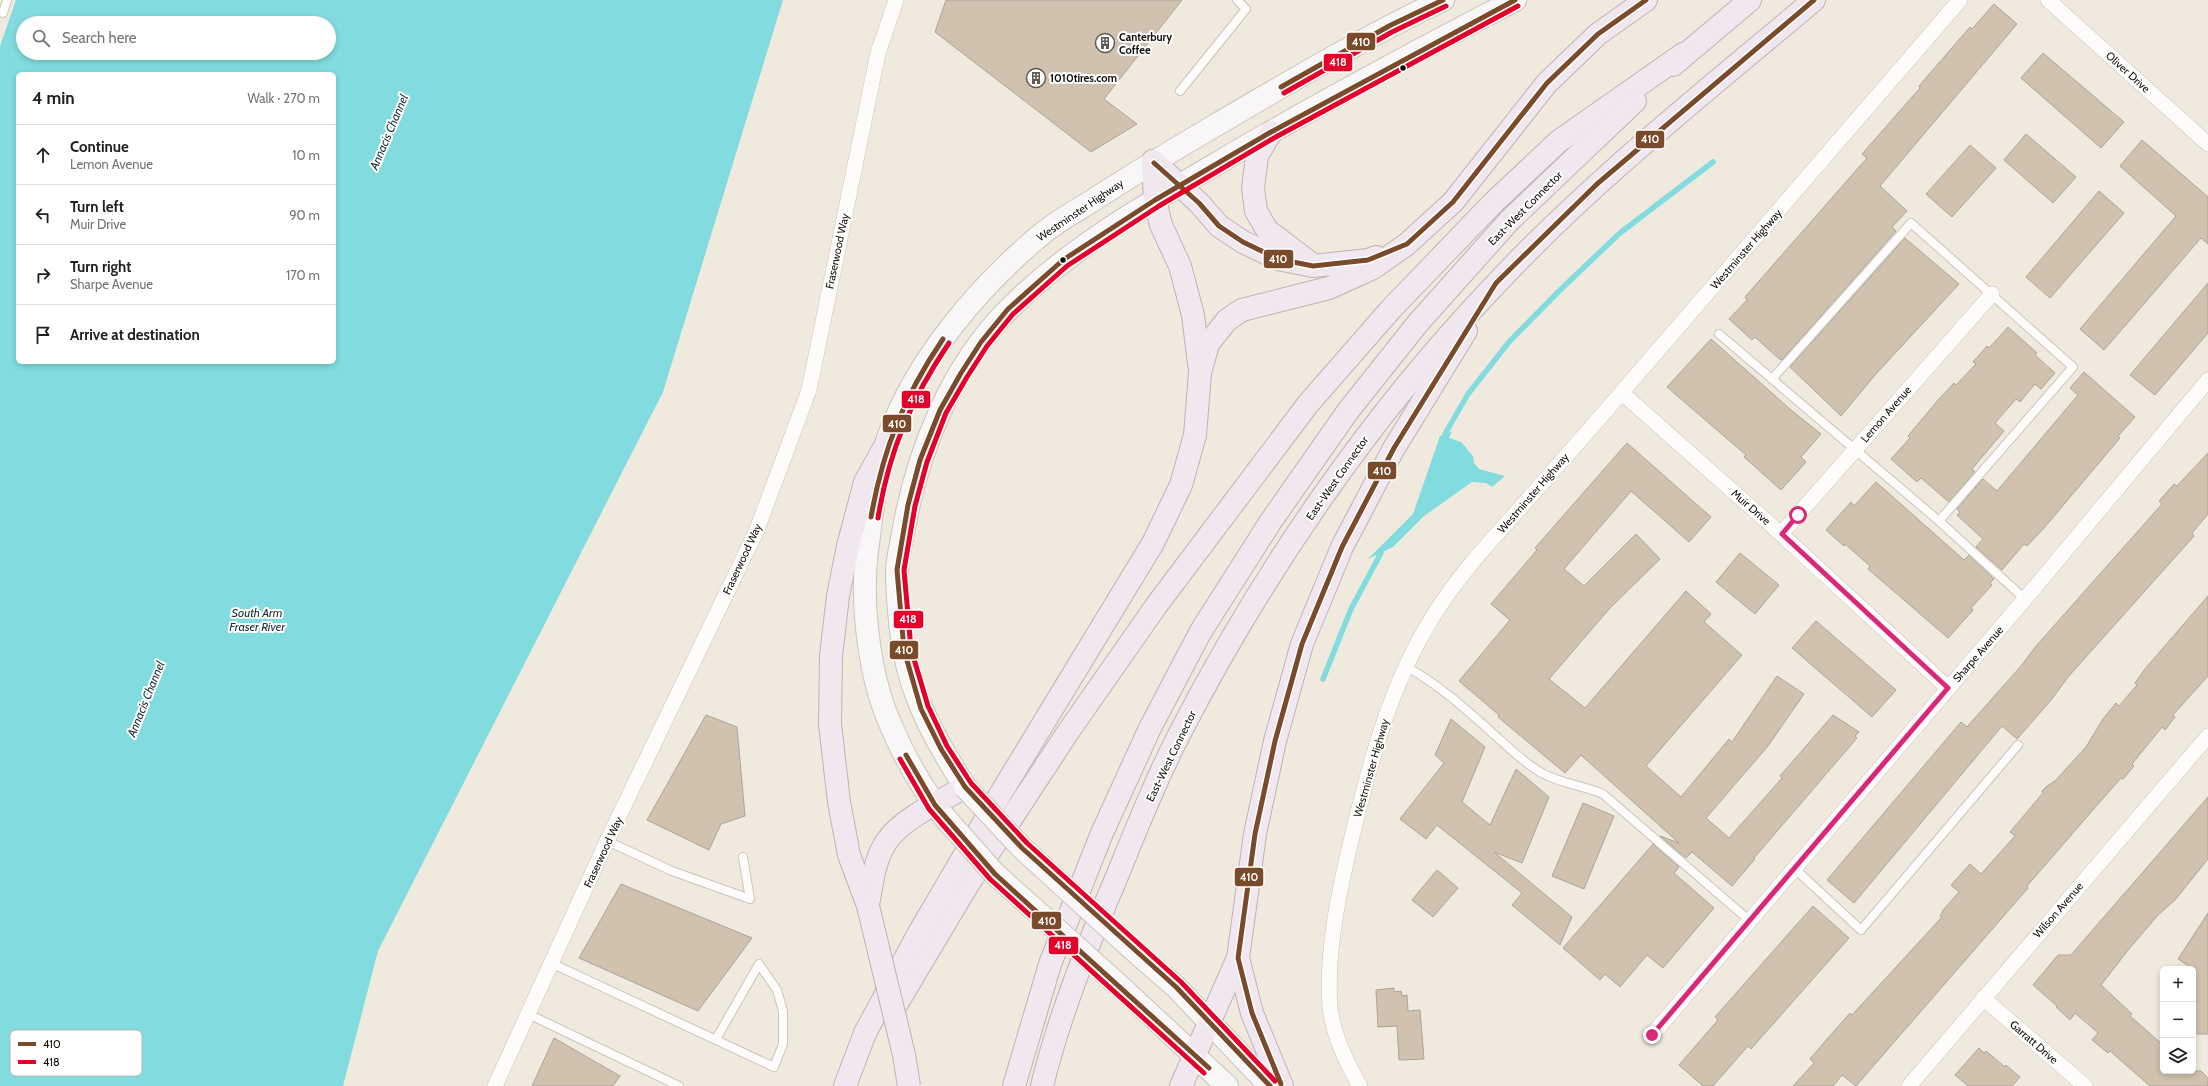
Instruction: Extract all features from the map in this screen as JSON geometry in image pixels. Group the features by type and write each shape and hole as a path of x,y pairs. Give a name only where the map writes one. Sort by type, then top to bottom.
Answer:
{"highway":[{"path":"845,1086 865,1033 920,931 1001,793 1156,537 1181,485 1195,435 1200,373 1208,344 1227,320 1242,310 1329,288 1373,268 1407,244 1452,202 1547,83 1598,34 1646,0"},
{"name":"East-West Connector","path":"1014,1086 1050,964 1105,826 1150,728 1201,631 1271,521 1348,411 1424,318 1509,221 1683,54 1750,0"},
{"name":"East-West Connector","path":"1042,1086 1049,1060 1088,945 1143,814 1180,732 1224,653 1292,543 1362,441 1450,332 1496,283 1597,184 1814,0"},
{"path":"849,1086 967,886 1068,732 1156,606 1308,404 1391,309 1493,203 1553,146 1683,54"},
{"path":"1270,132 1257,156 1253,188 1256,211 1267,230 1313,266"},
{"path":"1153,162 1180,185 1219,226 1243,242 1278,259 1313,266 1368,260 1407,244"},
{"path":"1153,162 1155,200 1161,225 1180,266 1189,301 1200,373"},
{"path":"1182,1086 1238,958 1255,834 1275,741 1302,644 1342,547 1394,448 1496,283"},
{"path":"888,441 865,482 848,546 838,596 831,656 830,724 839,802 849,854 868,906 904,1056 909,1086"},
{"path":"868,906 875,868 887,840 917,814 941,812 965,786"},
{"path":"1238,958 1252,1013 1282,1086"}],"main road":[{"name":"Westminster Highway","path":"1227,1086 1195,1055 996,874 941,812 888,720 874,672 866,622 864,567 872,512 888,441 899,411 928,361 965,310 1004,268 1045,231 1153,162 1382,29 1443,0"},
{"path":"1270,1086 1176,987 1022,848 965,786 941,749 921,709 904,650 897,570 908,505 920,460 940,410 961,373 981,342 1008,309 1063,260 1155,200 1270,132 1515,0"}],"street":[{"name":"Fraserwood Way","path":"495,1086 607,841 756,532 809,390 878,53 896,0"},
{"name":"Westminster Highway","path":"1360,1086 1350,1069 1338,1040 1330,1008 1331,955 1339,895 1367,773 1388,708 1433,616 1494,537 1622,393 1960,0"},
{"name":"Oliver Drive","path":"2048,0 2208,144"},
{"name":"Lemon Avenue","path":"1782,534 1992,294"},
{"name":"Sharpe Avenue","path":"1652,1035 1948,688 2026,599 2208,380"},
{"name":"Muir Drive","path":"1622,393 1782,534 1948,688"},
{"name":"Wilson Avenue","path":"1909,1086 2208,736"},
{"name":"Garratt Drive","path":"1983,998 2085,1086"}],"lane":[{"path":"3,13 7,0"},
{"path":"1180,91 1246,9 1237,0"},
{"path":"1772,379 1911,223 2073,367 1939,522"},
{"path":"1719,334 1939,522 2026,599"},
{"path":"1407,667 1440,688 1522,760 1540,772 1559,781 1588,788 1603,794 1750,921"},
{"path":"1794,868 1861,930 2018,745"},
{"path":"607,841 672,871 750,898 743,857"},
{"path":"552,963 774,1067 783,1044 783,1012 777,990 759,964 716,1039"},
{"path":"528,1014 679,1086"}],"water":[{"name":"South Arm Fraser River","path":"16,0 783,0 663,392 378,951 343,1086 0,1086 0,46"},
{"path":"1452,431 1449,438 1461,442 1473,456 1474,463 1479,469 1505,476 1492,487 1486,483 1472,482 1424,516 1393,547 1368,559 1413,514 1440,436"}],"building":[{"path":"946,0 1182,0 1104,99 1137,124 1091,152 935,32"},
{"path":"1994,4 2017,24 1880,186 1907,211 1892,227 1896,231 1782,360 1778,358 1755,337 1752,340 1729,319 1747,300 1745,297 1867,158 1862,154 1920,88 1919,86 1970,27 1972,29"},
{"path":"2043,53 2124,122 2101,148 2021,78"},
{"path":"2026,134 2076,177 2053,203 2004,160"},
{"path":"2142,140 2208,197 2208,244 2201,238 2104,350 2080,329 2176,216 2120,166"},
{"path":"1970,145 1996,168 1952,217 1926,194"},
{"path":"2099,191 2124,213 2050,298 2026,277"},
{"path":"1905,238 1959,284 1875,375 1841,416 1790,367"},
{"path":"2208,283 2208,333 2155,395 2130,375"},
{"path":"2008,327 2037,353 2035,355 2055,373 2041,389 2035,384 2020,402 2016,399 1995,423 2004,431 1972,469 1975,472 1949,502 1921,478 1917,482 1891,459 1910,438 1908,436 1939,399 1954,383 1956,385 1976,364 1973,362 1987,346 1989,348"},
{"path":"1711,339 1791,410 1821,434 1801,457 1806,462 1781,490 1744,457 1746,455 1667,387"},
{"path":"2084,372 2135,417 2118,436 2120,438 2044,528 2027,546 2024,544 2002,570 1976,547 1983,539 1957,515 1960,512 1957,509 1983,479 1997,491 2078,395 2070,388"},
{"path":"1627,443 1711,517 1689,542 1631,491 1564,569 1584,586 1636,534 1660,559 1610,608 1549,679 1585,708 1686,591 1711,614 1704,622 1742,655 1646,766 1681,797 1729,739 1732,742 1777,676 1804,694 1768,746 1706,818 1729,838 1782,778 1780,776 1833,715 1859,732 1855,736 1857,738 1754,858 1755,859 1732,886 1692,852 1686,858 1660,836 1679,843 1581,755 1565,773 1498,717 1499,715 1459,681 1510,620 1491,604 1537,550 1535,548"},
{"path":"2208,453 2208,514 2192,533 2194,536 2068,677 2052,699 2017,739 2002,726 1854,903 1827,880 1961,722 1967,727 2021,666 2037,645 2162,504 2159,501 2174,484 2177,486"},
{"path":"1876,482 1964,560 1969,555 1994,579 1990,583 1992,585 1971,608 1973,610 1948,638 1868,569 1870,566 1826,530 1851,502 1854,506"},
{"path":"1740,553 1779,585 1755,614 1716,582"},
{"path":"2208,596 2208,676 2173,715 2175,717 2165,730 2162,727 2132,764 2134,766 2123,779 2121,778 2092,811 2027,886 2028,888 1856,1086 1842,1075 1833,1086 1793,1086 1814,1063 1810,1059 1850,1013 1852,1015 1942,917 1940,916 1944,909 1959,892 1951,885 1970,864 1981,874 2015,836 2010,832 2043,793 2042,791 2055,781 2086,747 2103,719 2116,703 2119,706 2137,685 2135,683 2145,669"},
{"path":"1816,621 1896,690 1872,717 1792,648"},
{"path":"706,715 737,727 745,816 721,824 709,850 647,820"},
{"path":"1451,719 1485,747 1462,802 1490,825 1516,769 1549,797 1522,863 1494,852 1572,917 1560,945 1512,905 1522,893 1437,825 1426,839 1400,819 1444,763 1435,755"},
{"path":"2208,797 2208,859 2175,900 2158,915 2129,949 2101,985 2132,1014 2130,1016 2160,1042 2160,1074 2196,1074 2196,1071 2201,1071 2208,1078 2208,1086 2150,1086 2110,1051 2108,1053 2092,1040 2098,1033 2075,1013 2070,1020 2056,1007 2057,1006 2033,985 2058,955 2071,955"},
{"path":"1583,803 1614,816 1584,889 1552,876"},
{"path":"1653,844 1679,867 1674,873 1714,908 1663,968 1647,955 1620,987 1605,974 1600,980 1563,948"},
{"path":"1437,870 1458,888 1433,917 1412,900"},
{"path":"621,884 752,938 698,1011 579,958"},
{"path":"1813,906 1849,938 1751,1049 1748,1046 1713,1086 1703,1086 1679,1065 1718,1020 1715,1017"},
{"path":"2208,913 2208,1034 2196,1034 2196,966 2188,966 2178,959"},
{"path":"1394,988 1394,992 1401,991 1402,996 1407,995 1408,1011 1420,1010 1424,1059 1399,1060 1397,1026 1378,1027 1376,990"},
{"path":"554,1038 620,1076 613,1086 532,1086"},
{"path":"1979,1048 1984,1053 1986,1051 2005,1067 2006,1065 2020,1077 2012,1086 1968,1086 1955,1075"}],"waterway":[{"path":"1445,434 1468,394 1509,342 1559,291 1620,233 1713,162"},
{"path":"1323,679 1351,609 1381,553"}],"transit line":[{"name":"410","path":"1281,87 1389,26 1443,0"},
{"name":"410","path":"1270,1086 1176,987 1022,848 965,787 941,749 921,709 904,650 897,570 908,505 920,460 940,410 961,373 981,342 1008,309 1063,260 1155,200 1271,132 1515,0"},
{"name":"410","path":"1154,163 1199,203 1219,226 1243,242 1278,259 1313,266 1368,260 1407,244 1453,202 1547,83 1598,34 1646,0"},
{"name":"410","path":"1281,1084 1252,1013 1238,958 1255,834 1275,741 1302,644 1342,547 1394,448 1496,283 1597,184 1814,0"},
{"name":"418","path":"1284,93 1392,32 1446,6"},
{"name":"418","path":"1275,1081 1181,982 1027,843 971,783 947,746 928,706 911,649 904,570 915,506 927,462 946,413 967,377 987,346 1013,314 1067,266 1159,206 1274,138 1518,6"},
{"name":"410","path":"871,517 882,469 897,424 917,381 943,339"},
{"name":"418","path":"878,518 888,470 903,426 923,385 949,343"},
{"name":"410","path":"906,755 935,805 995,874 1209,1068"},
{"name":"418","path":"900,759 929,809 990,879 1204,1073"}],"place":[{"name":"Canterbury Coffee","path":"1105,43"},
{"name":"1010tires.com","path":"1036,78"}],"route":[{"path":"1652,1035 1948,688 1782,534 1798,515"}],"water label":[{"name":"Annacis Channel","path":"389,132"},
{"name":"Annacis Channel","path":"146,699"}]}
